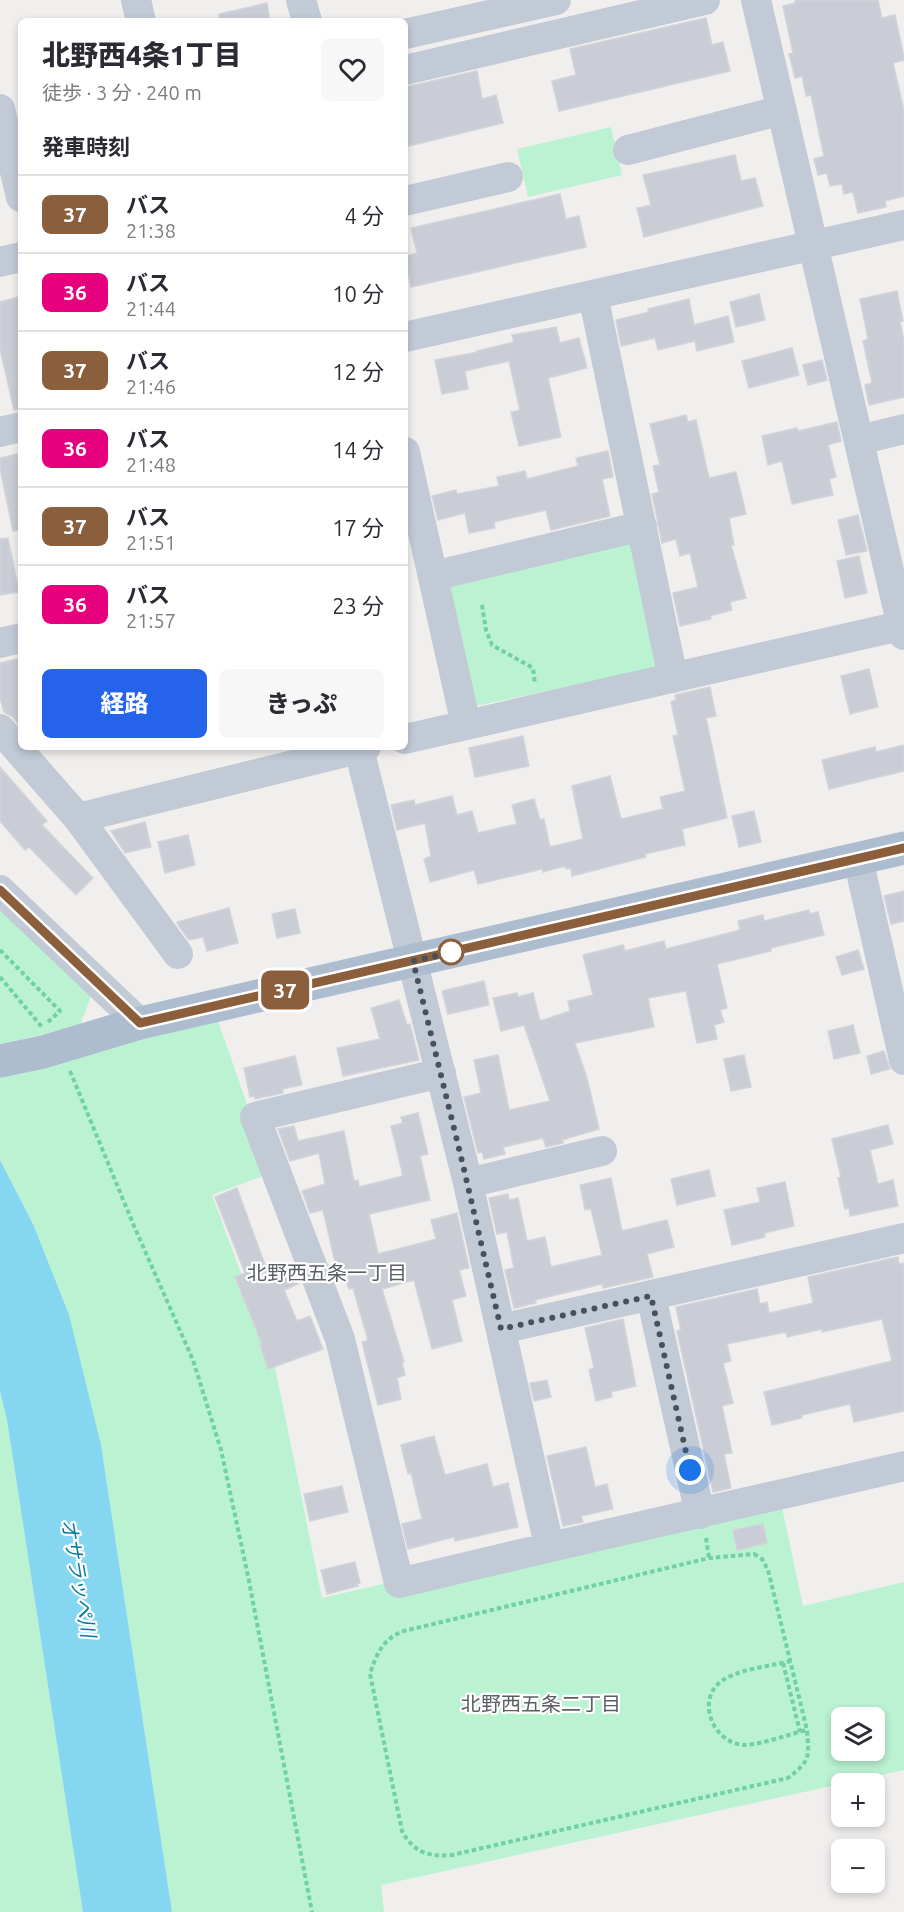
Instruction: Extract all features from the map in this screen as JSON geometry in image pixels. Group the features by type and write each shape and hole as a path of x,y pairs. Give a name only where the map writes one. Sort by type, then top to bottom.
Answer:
{"main road":[{"path":"0,1061 50,1045 140,1023 904,848"}],"street":[{"path":"136,0 140,18"},
{"path":"302,0 306,18"},
{"path":"408,33 555,0"},
{"path":"408,69 705,0"},
{"path":"408,738 903,628 756,0"},
{"path":"0,109 18,184"},
{"path":"628,150 782,110"},
{"path":"408,200 508,177"},
{"path":"408,336 904,225"},
{"path":"0,262 18,258"},
{"path":"593,295 673,678"},
{"path":"0,432 18,428"},
{"path":"859,440 904,429"},
{"path":"408,480 415,546 433,576 466,725"},
{"path":"433,576 642,526"},
{"path":"0,643 18,639"},
{"path":"0,729 18,750"},
{"path":"18,750 78,818 178,954"},
{"path":"78,818 355,750"},
{"path":"363,750 468,1183 549,1546"},
{"path":"858,859 904,1060"},
{"path":"0,890 140,1023"},
{"path":"441,1073 255,1117 340,1339 399,1583 549,1546 700,1514 904,1466"},
{"path":"468,1183 602,1151"},
{"path":"501,1329 904,1238"},
{"path":"651,1296 700,1514"}],"path":[{"path":"482,605 486,630 492,645 532,668 541,708"},
{"path":"0,950 60,1011 50,1045"},
{"path":"0,977 50,1045 193,1360 221,1450 250,1587 312,1912"},
{"path":"754,1554 762,1559 768,1570 791,1661 807,1730 809,1756 802,1767 788,1778 452,1855 433,1856 408,1843 402,1831 370,1674 375,1657 385,1642 396,1634 709,1558 754,1554"},
{"path":"791,1661 733,1675 721,1681 710,1703 709,1716 716,1730 724,1738 746,1745 807,1730"},
{"path":"783,1663 800,1732"}],"green space":[{"path":"611,127 622,175 528,197 517,149"},
{"path":"637,539 663,667 470,707 444,580"},
{"path":"0,905 93,991 80,1025 0,1045"},
{"path":"216,1015 271,1173 212,1195 274,1362 322,1598 779,1493 803,1606 904,1582 904,1770 885,1774 831,1773 831,1786 381,1885 384,1912 172,1912 101,1445 33,1224 0,1160 0,1072"},
{"path":"0,1391 7,1420 83,1912 0,1912"}],"water":[{"name":"オサラッペ川","path":"0,1160 33,1224 69,1315 101,1445 172,1912 83,1912 7,1420 0,1391"}],"building":[{"path":"795,0 878,0 882,18 895,15 904,57 904,60 893,63 904,110 904,196 885,201 886,207 858,213 853,192 844,194 842,184 830,186 827,173 818,175 814,159 824,156 811,95 806,96 802,76 795,78 789,54 793,53 783,6 795,3"},
{"path":"267,3 270,18 219,18 219,14"},
{"path":"706,18 712,45 723,42 730,71 559,111 552,81 576,75 570,49"},
{"path":"477,71 482,99 496,95 503,123 408,146 408,86"},
{"path":"735,155 741,181 755,178 763,206 644,237 637,208 651,205 643,175"},
{"path":"560,194 566,219 579,216 586,247 411,287 408,255 417,253 411,228"},
{"path":"897,291 903,321 900,322 904,341 904,397 869,405 865,385 872,383 863,341 868,339 860,299"},
{"path":"759,294 765,320 736,327 730,302"},
{"path":"18,297 18,409 14,410 0,349 0,302"},
{"path":"689,299 694,325 728,316 734,342 697,351 695,341 658,350 655,338 621,346 616,320"},
{"path":"556,327 560,343 579,338 587,368 548,378 561,437 519,446 511,412 520,410 509,361 465,371 468,389 442,394 435,360 514,342 512,335"},
{"path":"792,348 799,375 749,388 742,361"},
{"path":"822,360 827,380 808,385 803,365"},
{"path":"686,415 688,422 696,420 709,478 736,472 746,514 729,518 734,545 731,545 746,598 730,602 732,610 710,616 711,619 680,626 673,593 698,587 690,553 680,556 676,539 662,543 652,494 659,492 653,466 660,465 650,424"},
{"path":"837,422 841,441 828,445 836,477 829,479 833,495 792,504 782,461 768,465 762,436"},
{"path":"608,451 613,477 602,479 610,516 551,530 546,510 494,522 495,528 469,533 465,513 438,520 432,496 456,490 457,494 499,486 497,477 525,471 527,479 578,466 576,458"},
{"path":"17,454 18,530 13,531 0,458"},
{"path":"858,515 867,551 846,555 838,520"},
{"path":"8,538 18,592 0,595 0,539"},
{"path":"859,556 867,593 845,598 837,561"},
{"path":"18,659 18,723 4,712 0,697 0,663"},
{"path":"869,669 878,707 850,714 841,676"},
{"path":"710,687 716,716 706,718 727,818 682,829 685,845 645,854 646,857 572,876 571,868 566,869 565,866 478,884 474,870 430,882 424,859 431,856 425,823 397,830 391,805 414,800 415,805 452,796 457,815 472,811 478,833 517,824 512,805 534,799 540,820 544,819 550,847 583,839 572,786 610,776 621,819 663,809 660,797 685,791 673,736 678,735 671,702 676,700 675,695"},
{"path":"523,736 529,766 475,777 469,748"},
{"path":"904,745 904,771 829,789 822,760 875,747 876,752"},
{"path":"0,767 47,821 42,825 93,878 76,895 29,847 25,850 0,821"},
{"path":"754,811 761,842 739,847 732,816"},
{"path":"145,822 151,847 125,853 111,831"},
{"path":"188,835 195,865 165,873 158,842"},
{"path":"904,891 904,921 891,924 884,896"},
{"path":"229,908 238,943 207,951 203,937 189,940 177,922"},
{"path":"295,909 300,933 277,938 272,914"},
{"path":"809,910 810,914 818,912 824,935 717,964 727,1008 720,1010 724,1022 714,1025 717,1039 697,1043 686,991 648,998 654,1027 575,1043 587,1078 599,1129 546,1147 543,1138 503,1147 505,1154 484,1159 482,1152 478,1153 464,1097 481,1093 474,1060 498,1055 509,1110 550,1101 524,1025 501,1031 493,998 517,993 518,997 533,993 540,1021 570,1011 568,1001 593,995 583,955 623,945 625,951 664,941 666,949 740,930 738,921 763,915 764,921"},
{"path":"858,950 864,969 842,975 836,957"},
{"path":"484,981 489,1005 448,1014 442,991"},
{"path":"399,1000 407,1025 410,1024 419,1060 343,1076 337,1048 380,1039 371,1008"},
{"path":"853,1025 860,1053 834,1059 828,1031"},
{"path":"884,1051 890,1069 871,1074 867,1056"},
{"path":"744,1055 751,1087 731,1091 724,1059"},
{"path":"295,1056 302,1085 282,1089 283,1093 255,1099 254,1096 250,1097 244,1068"},
{"path":"418,1113 428,1154 420,1156 430,1200 369,1214 378,1254 436,1239 431,1220 457,1213 469,1268 459,1270 466,1296 452,1300 462,1341 432,1349 414,1280 382,1289 404,1362 402,1363 405,1375 397,1378 401,1399 378,1405 362,1342 368,1340 353,1288 349,1289 339,1270 337,1271 323,1210 310,1213 302,1191 325,1184 319,1153 290,1161 278,1129 294,1126 298,1141 344,1131 354,1181 358,1180 359,1187 403,1176 391,1126 403,1123 401,1117"},
{"path":"888,1125 893,1144 870,1150 878,1184 893,1180 898,1206 850,1216 849,1208 845,1209 838,1178 841,1177 832,1139"},
{"path":"709,1170 715,1196 677,1205 671,1179"},
{"path":"611,1178 622,1231 667,1220 674,1247 647,1254 653,1277 603,1288 602,1284 535,1300 536,1303 514,1308 505,1270 514,1268 507,1232 497,1234 489,1198 508,1194 509,1200 518,1198 527,1241 545,1237 551,1267 602,1255 591,1209 585,1210 580,1185"},
{"path":"785,1182 794,1226 764,1233 765,1237 732,1245 724,1210 760,1202 757,1188"},
{"path":"237,1188 265,1265 268,1264 272,1276 292,1268 298,1284 284,1290 297,1321 310,1316 323,1349 268,1369 260,1345 262,1344 235,1277 245,1273 215,1197"},
{"path":"898,1257 899,1264 904,1263 904,1411 854,1422 850,1404 802,1415 802,1418 772,1425 764,1392 892,1361 882,1319 822,1332 822,1329 787,1337 786,1332 727,1344 731,1361 723,1363 733,1403 722,1406 732,1453 724,1454 731,1488 713,1492 677,1331 681,1330 676,1307 757,1289 760,1304 767,1302 769,1313 813,1303 808,1277"},
{"path":"623,1319 636,1386 611,1392 612,1397 596,1401 589,1370 594,1368 585,1328"},
{"path":"547,1380 551,1397 534,1401 530,1383"},
{"path":"434,1436 445,1475 487,1464 493,1487 508,1483 518,1527 455,1541 454,1537 408,1549 402,1524 422,1519 411,1473 408,1474 401,1445"},
{"path":"586,1447 595,1487 607,1484 613,1509 581,1516 583,1522 563,1526 547,1456"},
{"path":"342,1486 348,1512 310,1521 304,1494"},
{"path":"763,1524 767,1543 737,1550 733,1530"},
{"path":"355,1562 360,1583 357,1584 358,1586 327,1594 321,1570"}],"bus line":[{"name":"37","path":"0,890 140,1023 904,848"}],"district":[{"name":"北野西五条一丁目","path":"327,1272"},
{"name":"北野西五条二丁目","path":"541,1703"}],"route":[{"path":"451,952 459,951 413,961 501,1329 651,1296 690,1470"}]}
